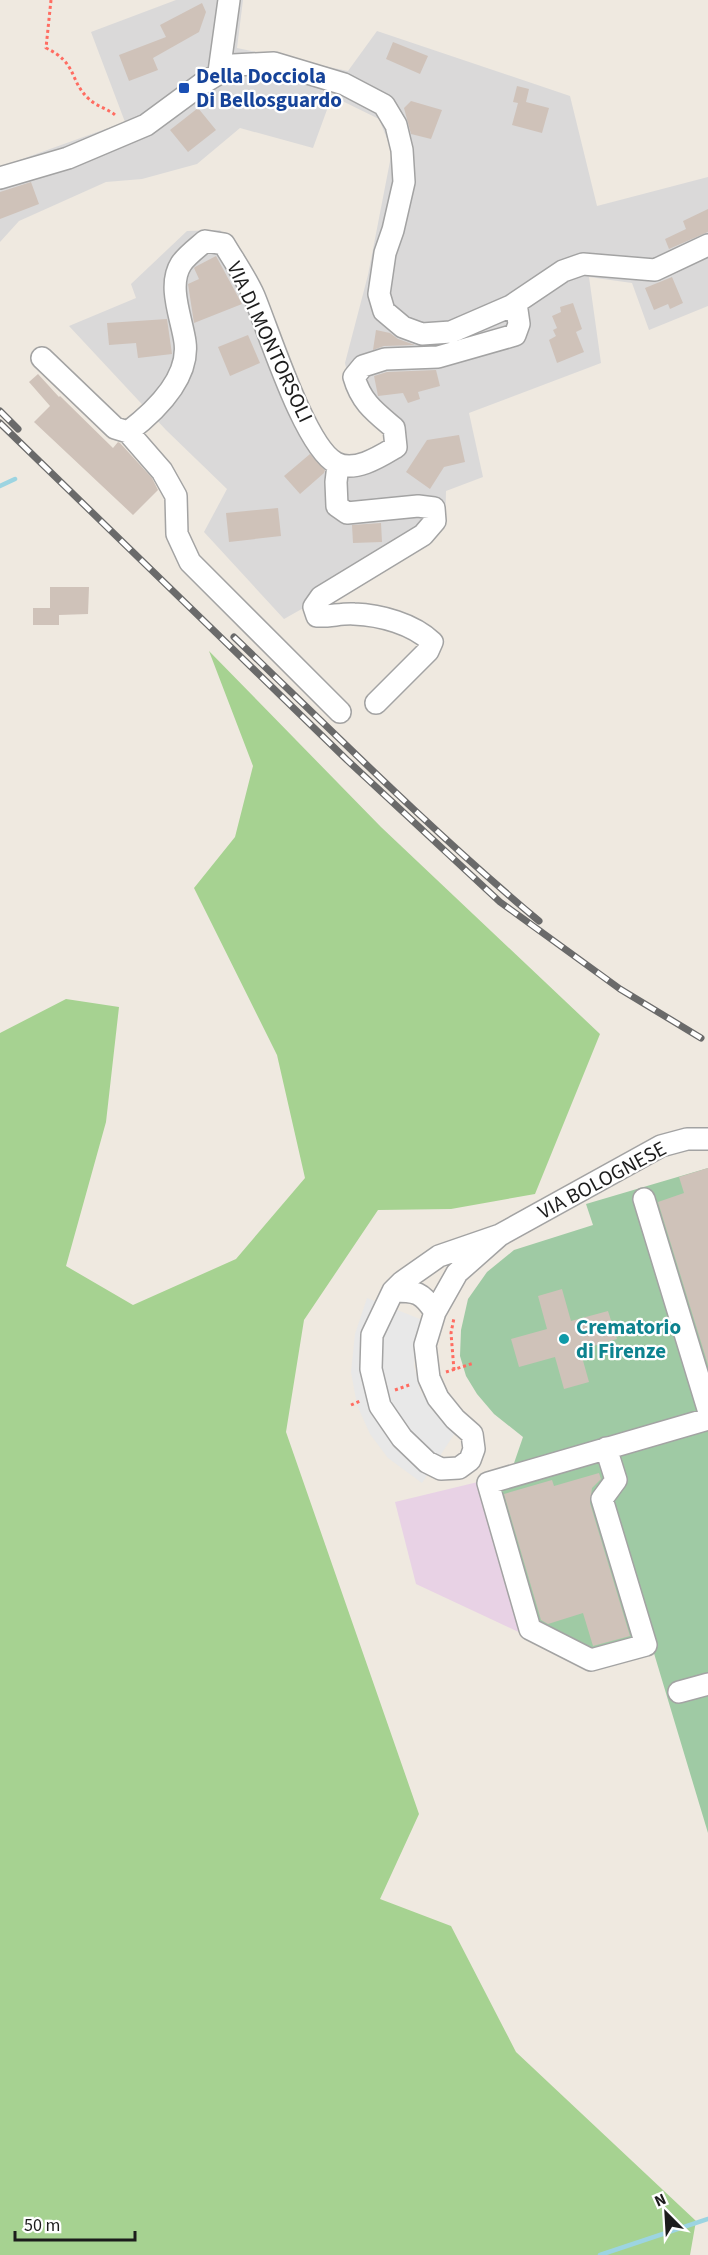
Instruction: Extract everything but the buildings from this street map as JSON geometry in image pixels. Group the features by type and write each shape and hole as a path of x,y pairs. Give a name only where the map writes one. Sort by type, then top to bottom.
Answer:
{"street":[{"path":"219,72 229,0"},
{"path":"0,178 68,158 146,125 219,72 233,65 274,63 344,84 384,105 396,125 402,150 404,182 385,253 379,294 384,311 403,327 422,334 451,332 516,303 563,271 583,264 655,270 708,245"},
{"name":"VIA DI MONTORSOLI","path":"128,432 146,418 180,377 185,344 177,304 176,280 181,264 205,242 224,244 253,294 296,403 323,453 338,465"},
{"path":"376,703 428,651 432,642 420,630 388,620 353,613 330,617 317,616 314,607 321,597 423,536 435,521 434,508 418,506 347,513 337,506 338,465 357,465 383,455 396,447 394,428 369,406 358,392 354,377 363,366 384,359 438,357 515,335 519,324 516,303"},
{"path":"42,358 116,428 128,432 162,471 176,496 177,534 190,562 340,712"},
{"name":"VIA BOLOGNESE","path":"500,1235 661,1146 708,1138"},
{"path":"644,1199 708,1409"},
{"path":"500,1235 457,1273 445,1314 425,1345 429,1378 438,1398 455,1419 472,1434 474,1449 470,1460 459,1468 441,1469 427,1462 402,1438 380,1406 371,1369 372,1335 393,1291 402,1282 439,1256 500,1235"},
{"path":"393,1291 413,1291 426,1298 445,1314"},
{"path":"606,1448 616,1480 602,1499 646,1645 591,1660 530,1629 488,1483 606,1448 708,1419"},
{"path":"679,1692 708,1684"}],"path":[{"path":"51,0 46,48 66,61 87,98 101,108 113,112 129,133"},
{"path":"445,1314 451,1333 454,1370"}],"shaded area":[{"path":"176,0 243,0 237,48 348,71 377,31 570,96 597,206 708,177 708,306 649,330 632,283 589,277 601,363 469,413 483,477 446,491 445,528 284,619 204,532 227,489 166,430 69,326 136,298 131,284 187,231 220,230 259,282 324,442 349,460 385,442 381,427 353,400 345,363 368,275 392,151 379,119 332,96 313,148 240,128 197,164 142,179 106,182 19,221 0,242 0,167 125,122 91,32"},
{"path":"367,1298 425,1321 416,1345 414,1366 420,1390 432,1410 457,1430 422,1483 388,1458 370,1434 357,1405 351,1372 355,1334"},
{"path":"482,1481 523,1634 416,1584 395,1502"}],"green space":[{"path":"209,651 381,827 600,1034 535,1194 451,1209 378,1210 304,1320 286,1432 419,1814 380,1899 451,1926 516,2052 696,2221 690,2255 0,2255 0,1033 66,999 119,1007 106,1122 66,1266 133,1305 236,1259 305,1178 277,1055 194,888 235,837 253,766"},
{"path":"708,1168 708,1833 653,1650 591,1669 523,1634 482,1481 512,1469 523,1437 494,1414 477,1394 466,1376 460,1356 461,1330 468,1299 487,1272 514,1250 593,1225 586,1204"}],"waterway":[{"path":"0,486 15,479"},
{"path":"600,2255 708,2219"}],"railway":[{"path":"0,411 18,429"},
{"path":"0,423 347,760 500,902 620,989 701,1038"},
{"path":"234,637 422,817 539,921"}],"place":[{"name":"Della Docciola Di Bellosguardo","path":"184,88"},
{"name":"Crematorio di Firenze","path":"564,1339"}]}
